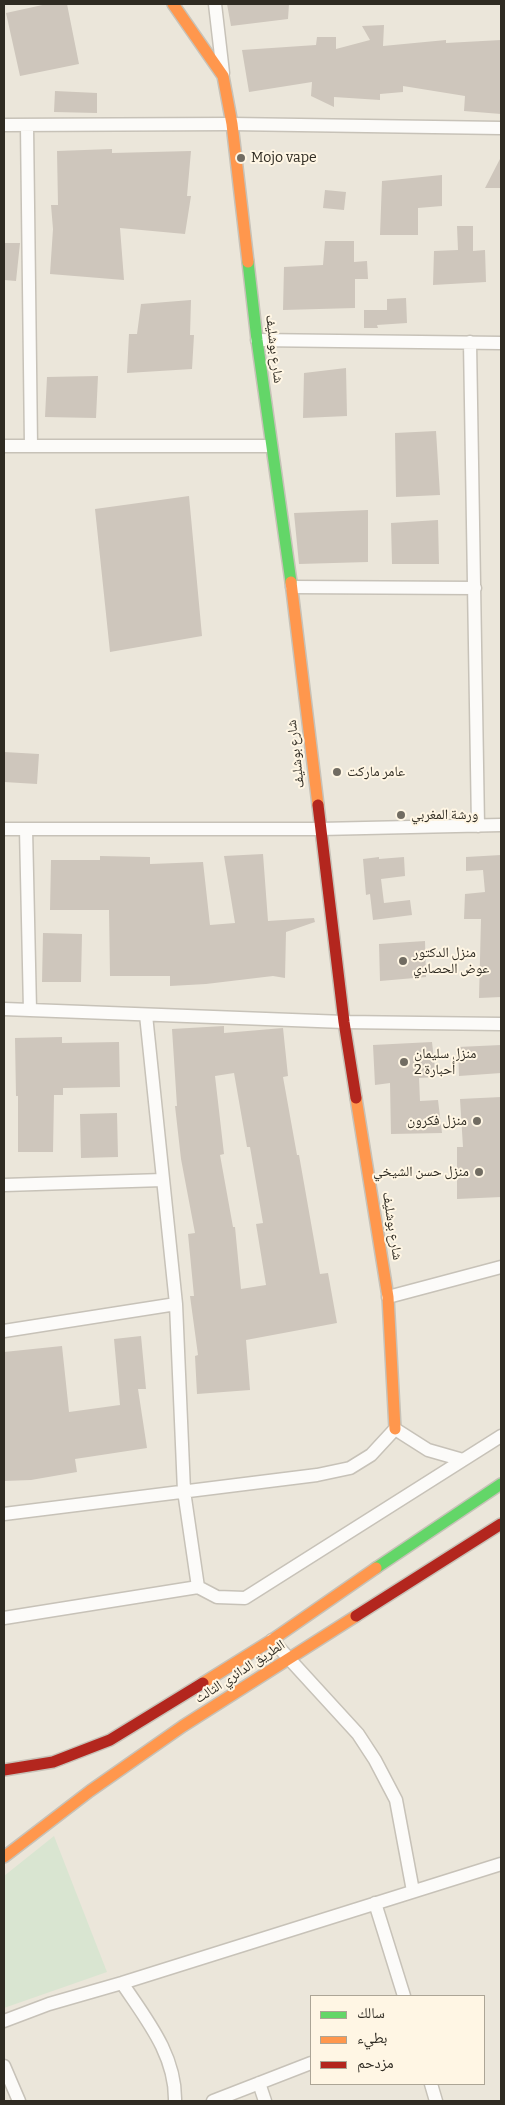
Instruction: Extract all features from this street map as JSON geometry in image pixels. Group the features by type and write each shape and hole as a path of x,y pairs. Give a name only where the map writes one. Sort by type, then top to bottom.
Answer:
{"main road":[{"path":"173,4 223,76"},
{"name":"شارع بوشليف","path":"223,76 232,124 257,340 292,588 344,1022 388,1297 395,1429"},
{"name":"الطريق الدائري الثالث","path":"4,1770 53,1762 110,1740 272,1640 501,1484"},
{"name":"الطريق الدائري الثالث","path":"4,1857 90,1791 175,1732 501,1524"}],"street":[{"path":"215,4 223,76"},
{"path":"4,125 232,124 501,128"},
{"path":"27,126 31,446"},
{"path":"257,340 501,343"},
{"path":"470,342 478,826"},
{"path":"4,446 271,446"},
{"path":"292,588 475,588"},
{"path":"4,829 320,829 501,825"},
{"path":"26,829 30,1010"},
{"path":"4,1009 146,1016 344,1022 501,1024"},
{"path":"146,1016 176,1304 184,1491 198,1587"},
{"path":"4,1185 163,1180"},
{"path":"388,1297 501,1267"},
{"path":"4,1331 176,1304"},
{"path":"4,1514 317,1475 350,1468 371,1455 395,1429 428,1450 463,1460"},
{"path":"4,1618 198,1587 217,1598 245,1598 501,1436"},
{"path":"272,1640 358,1734 375,1760 396,1800 414,1891"},
{"path":"4,2021 49,2004 122,1983 501,1864"},
{"path":"375,1903 404,1995"},
{"path":"122,1983 160,2040 169,2061 175,2089 175,2101"},
{"path":"213,2101 310,2063"},
{"path":"4,2066 18,2101"},
{"path":"259,2083 266,2101"},
{"path":"431,2085 436,2101"}],"green space":[{"path":"54,1836 107,1972 4,2008 4,1876"}],"building":[{"path":"47,4 67,4 79,64 20,76 6,13"},
{"path":"227,4 289,4 288,19 231,26"},
{"path":"384,25 383,46 446,40 446,43 501,40 501,114 464,111 465,96 403,86 403,92 380,94 380,100 334,97 334,107 311,96 312,82 249,92 242,50 316,45 317,37 336,37 336,49 370,40 362,26"},
{"path":"55,91 97,93 97,113 54,112"},
{"path":"112,149 112,153 191,151 187,196 191,196 185,234 120,228 124,280 50,274 53,229 51,205 58,205 57,151"},
{"path":"501,157 501,188 485,188"},
{"path":"442,175 442,206 418,208 418,235 380,235 382,181"},
{"path":"325,190 346,192 344,210 323,208"},
{"path":"457,226 473,226 473,251 485,250 486,282 433,285 434,251 458,250"},
{"path":"325,241 354,241 354,262 367,261 368,279 355,279 355,308 283,310 284,267 323,265"},
{"path":"4,243 20,243 16,281 4,280"},
{"path":"406,298 407,323 377,325 378,328 364,328 364,310 387,310 387,299"},
{"path":"191,300 190,335 194,335 192,369 127,373 129,334 137,334 141,304"},
{"path":"346,368 347,416 303,418 304,373"},
{"path":"98,376 96,418 45,417 47,377"},
{"path":"436,431 440,495 396,497 395,433"},
{"path":"189,496 202,636 110,652 95,509"},
{"path":"368,510 368,562 299,564 294,513"},
{"path":"438,520 439,564 392,564 391,523"},
{"path":"4,752 39,754 37,784 4,782"},
{"path":"263,854 268,921 314,918 315,922 286,932 285,978 273,976 170,986 170,976 110,976 109,910 50,910 51,860 100,860 100,856 150,857 150,864 203,862 210,925 235,923 224,856"},
{"path":"501,855 501,997 479,998 481,919 464,919 465,894 485,892 483,870 466,871 466,857"},
{"path":"379,857 379,859 404,857 405,876 381,879 384,903 410,900 412,915 373,920 370,894 366,895 363,859"},
{"path":"43,933 82,934 81,982 42,982"},
{"name":"منزل الدكتور عوض الحصادي","path":"425,941 426,977 380,981 379,944"},
{"path":"224,1026 224,1033 283,1028 288,1076 283,1077 297,1155 299,1155 320,1274 328,1273 337,1323 246,1340 250,1390 197,1394 195,1356 198,1355 190,1296 194,1296 188,1234 195,1233 181,1159 175,1106 177,1106 172,1029","holes":["234,1073 247,1147 250,1147 263,1223 256,1224 266,1285 241,1289 235,1227 233,1227 220,1155 224,1154 215,1076"]},
{"path":"62,1037 62,1043 119,1042 120,1087 63,1088 63,1095 54,1095 53,1152 18,1152 15,1038"},
{"path":"432,1042 436,1077 419,1078 420,1101 438,1100 442,1133 391,1134 390,1083 375,1085 373,1045"},
{"path":"501,1045 501,1073 459,1076 458,1047"},
{"path":"501,1097 501,1197 457,1199 457,1147 463,1147 460,1099"},
{"path":"117,1113 118,1157 81,1158 80,1114"},
{"path":"141,1336 146,1389 138,1389 147,1448 75,1459 77,1472 31,1480 4,1481 4,1352 62,1346 69,1412 120,1405 114,1339"}],"traffic: fast":[{"path":"248,262 291,582"},
{"path":"376,1568 501,1484"}],"traffic: slow":[{"path":"173,4 223,76 232,124 248,262"},
{"path":"291,582 318,805"},
{"path":"356,1098 388,1297 395,1429"},
{"path":"203,1683 272,1640 376,1568"},
{"path":"4,1857 90,1791 183,1726 356,1616"}],"traffic: jam":[{"path":"318,805 344,1022 356,1098"},
{"path":"356,1616 501,1524"},
{"path":"4,1770 53,1762 110,1740 203,1683"}],"place":[{"name":"Mojo vape","path":"241,158"},
{"name":"عامر ماركت","path":"337,772"},
{"name":"ورشة المغربي","path":"401,815"},
{"name":"منزل الدكتور عوض الحصادي","path":"403,961"},
{"name":"منزل سليمان أحبارة 2","path":"404,1062"},
{"name":"منزل فكرون","path":"477,1121"},
{"name":"منزل حسن الشيخي","path":"479,1172"}]}
